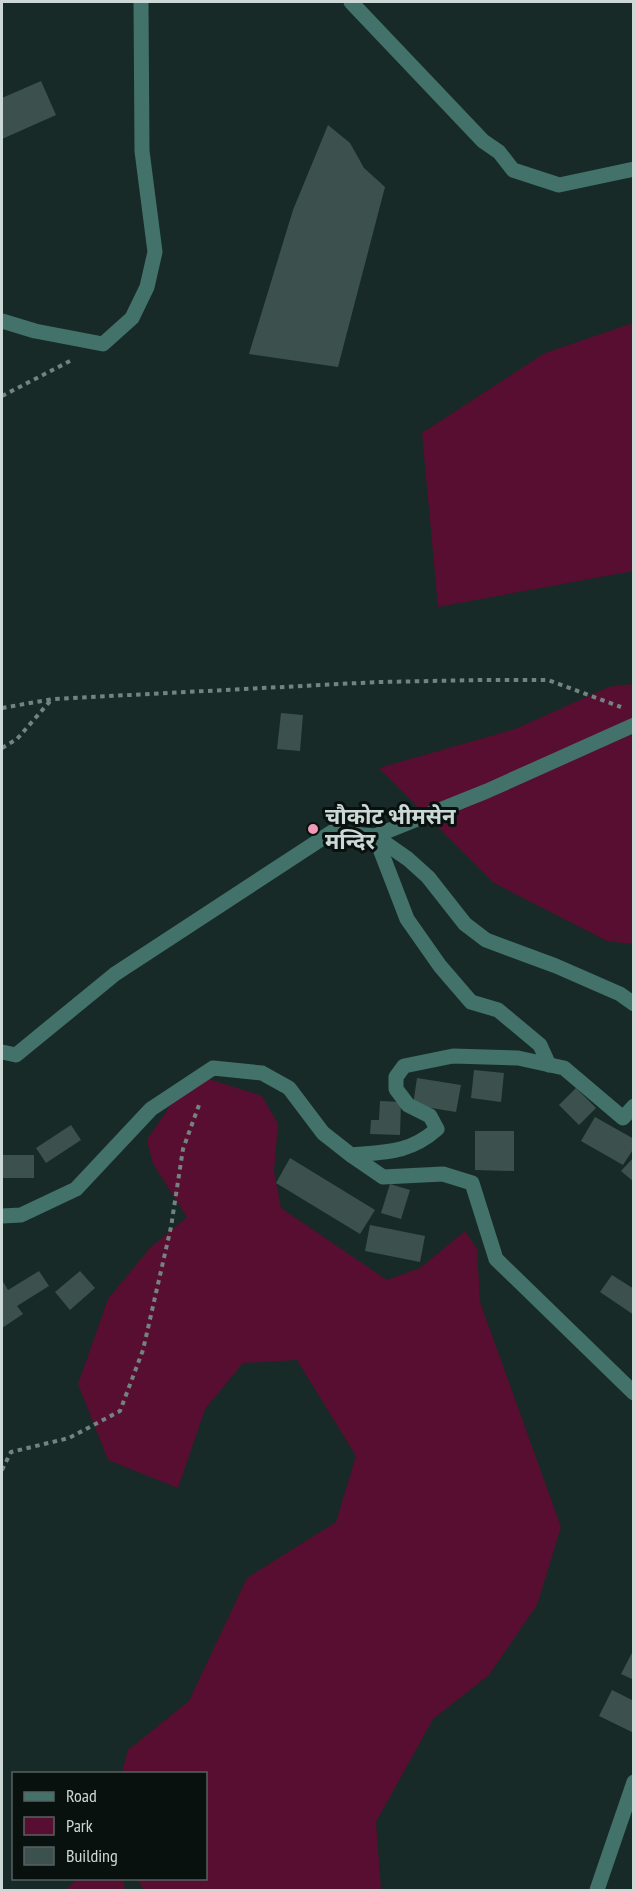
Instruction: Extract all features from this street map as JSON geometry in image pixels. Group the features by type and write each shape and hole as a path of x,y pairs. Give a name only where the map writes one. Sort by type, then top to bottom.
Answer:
{"street":[{"path":"2,321 35,332 103,344 132,318 147,287 155,252 142,151 141,2"},
{"path":"351,2 483,141 499,152 513,170 559,185 633,169"},
{"path":"2,1052 15,1054 115,974 332,832 375,836 487,791 633,725"},
{"path":"375,836 408,859 428,877 465,924 486,940 556,966 620,994 633,1004"},
{"path":"375,836 407,919 440,966 471,1002 498,1010 540,1045 549,1065"},
{"path":"351,1155 399,1150 421,1144 438,1129 430,1116 408,1105 396,1089 396,1077 404,1066 453,1056 518,1058 564,1068 623,1118 633,1106"},
{"path":"2,1216 21,1215 76,1189 151,1109 213,1068 262,1073 289,1088 322,1133 383,1177 443,1174 472,1183 496,1259 633,1393"},
{"path":"597,1890 633,1782"}],"path":[{"path":"2,396 103,344"},
{"path":"2,708 53,699 378,682 548,680 623,707"},
{"path":"2,748 17,739 53,699"},
{"path":"2,1470 11,1452 69,1438 120,1411 143,1350 171,1227 183,1149 213,1068"}],"green space":[{"path":"633,323 633,571 438,607 422,433 545,353"},
{"path":"633,684 633,944 607,941 494,883 379,768 515,729 609,687"},
{"path":"209,1079 262,1096 278,1124 274,1171 281,1208 387,1280 420,1268 465,1231 477,1249 480,1302 561,1527 537,1605 489,1675 433,1719 376,1822 381,1890 144,1890 138,1880 207,1880 207,1772 122,1772 128,1750 189,1701 247,1578 336,1522 356,1456 297,1360 243,1363 205,1409 178,1488 108,1460 78,1384 108,1299 150,1248 187,1217 153,1164 147,1140 178,1094"},
{"path":"76,1880 123,1880 125,1890 65,1890"}],"building":[{"path":"41,81 56,115 2,139 2,98"},
{"path":"328,125 350,143 364,168 385,187 338,367 249,354 293,210"},
{"path":"281,713 303,715 300,751 277,749"},
{"path":"474,1070 504,1073 501,1102 471,1098"},
{"path":"417,1078 461,1085 456,1112 413,1105"},
{"path":"576,1088 596,1108 579,1125 559,1105"},
{"path":"380,1101 401,1102 400,1135 370,1134 371,1120 379,1120"},
{"path":"595,1117 634,1139 634,1148 623,1165 581,1141"},
{"path":"71,1125 81,1140 46,1163 36,1148"},
{"path":"475,1131 514,1131 514,1171 475,1170"},
{"path":"2,1155 34,1155 34,1178 2,1178"},
{"path":"634,1157 634,1182 621,1171"},
{"path":"290,1158 375,1210 360,1234 276,1183"},
{"path":"390,1184 410,1190 401,1219 381,1213"},
{"path":"370,1225 425,1236 420,1262 365,1251"},
{"path":"39,1271 49,1286 17,1306 23,1314 2,1328 2,1280 8,1290"},
{"path":"80,1271 95,1288 70,1310 55,1292"},
{"path":"612,1275 634,1289 634,1315 600,1292"},
{"path":"634,1649 634,1680 621,1674"},
{"path":"612,1690 634,1701 634,1733 599,1716"}],"place":[{"name":"चौकोट भीमसेन मन्दिर","path":"313,829"}]}
